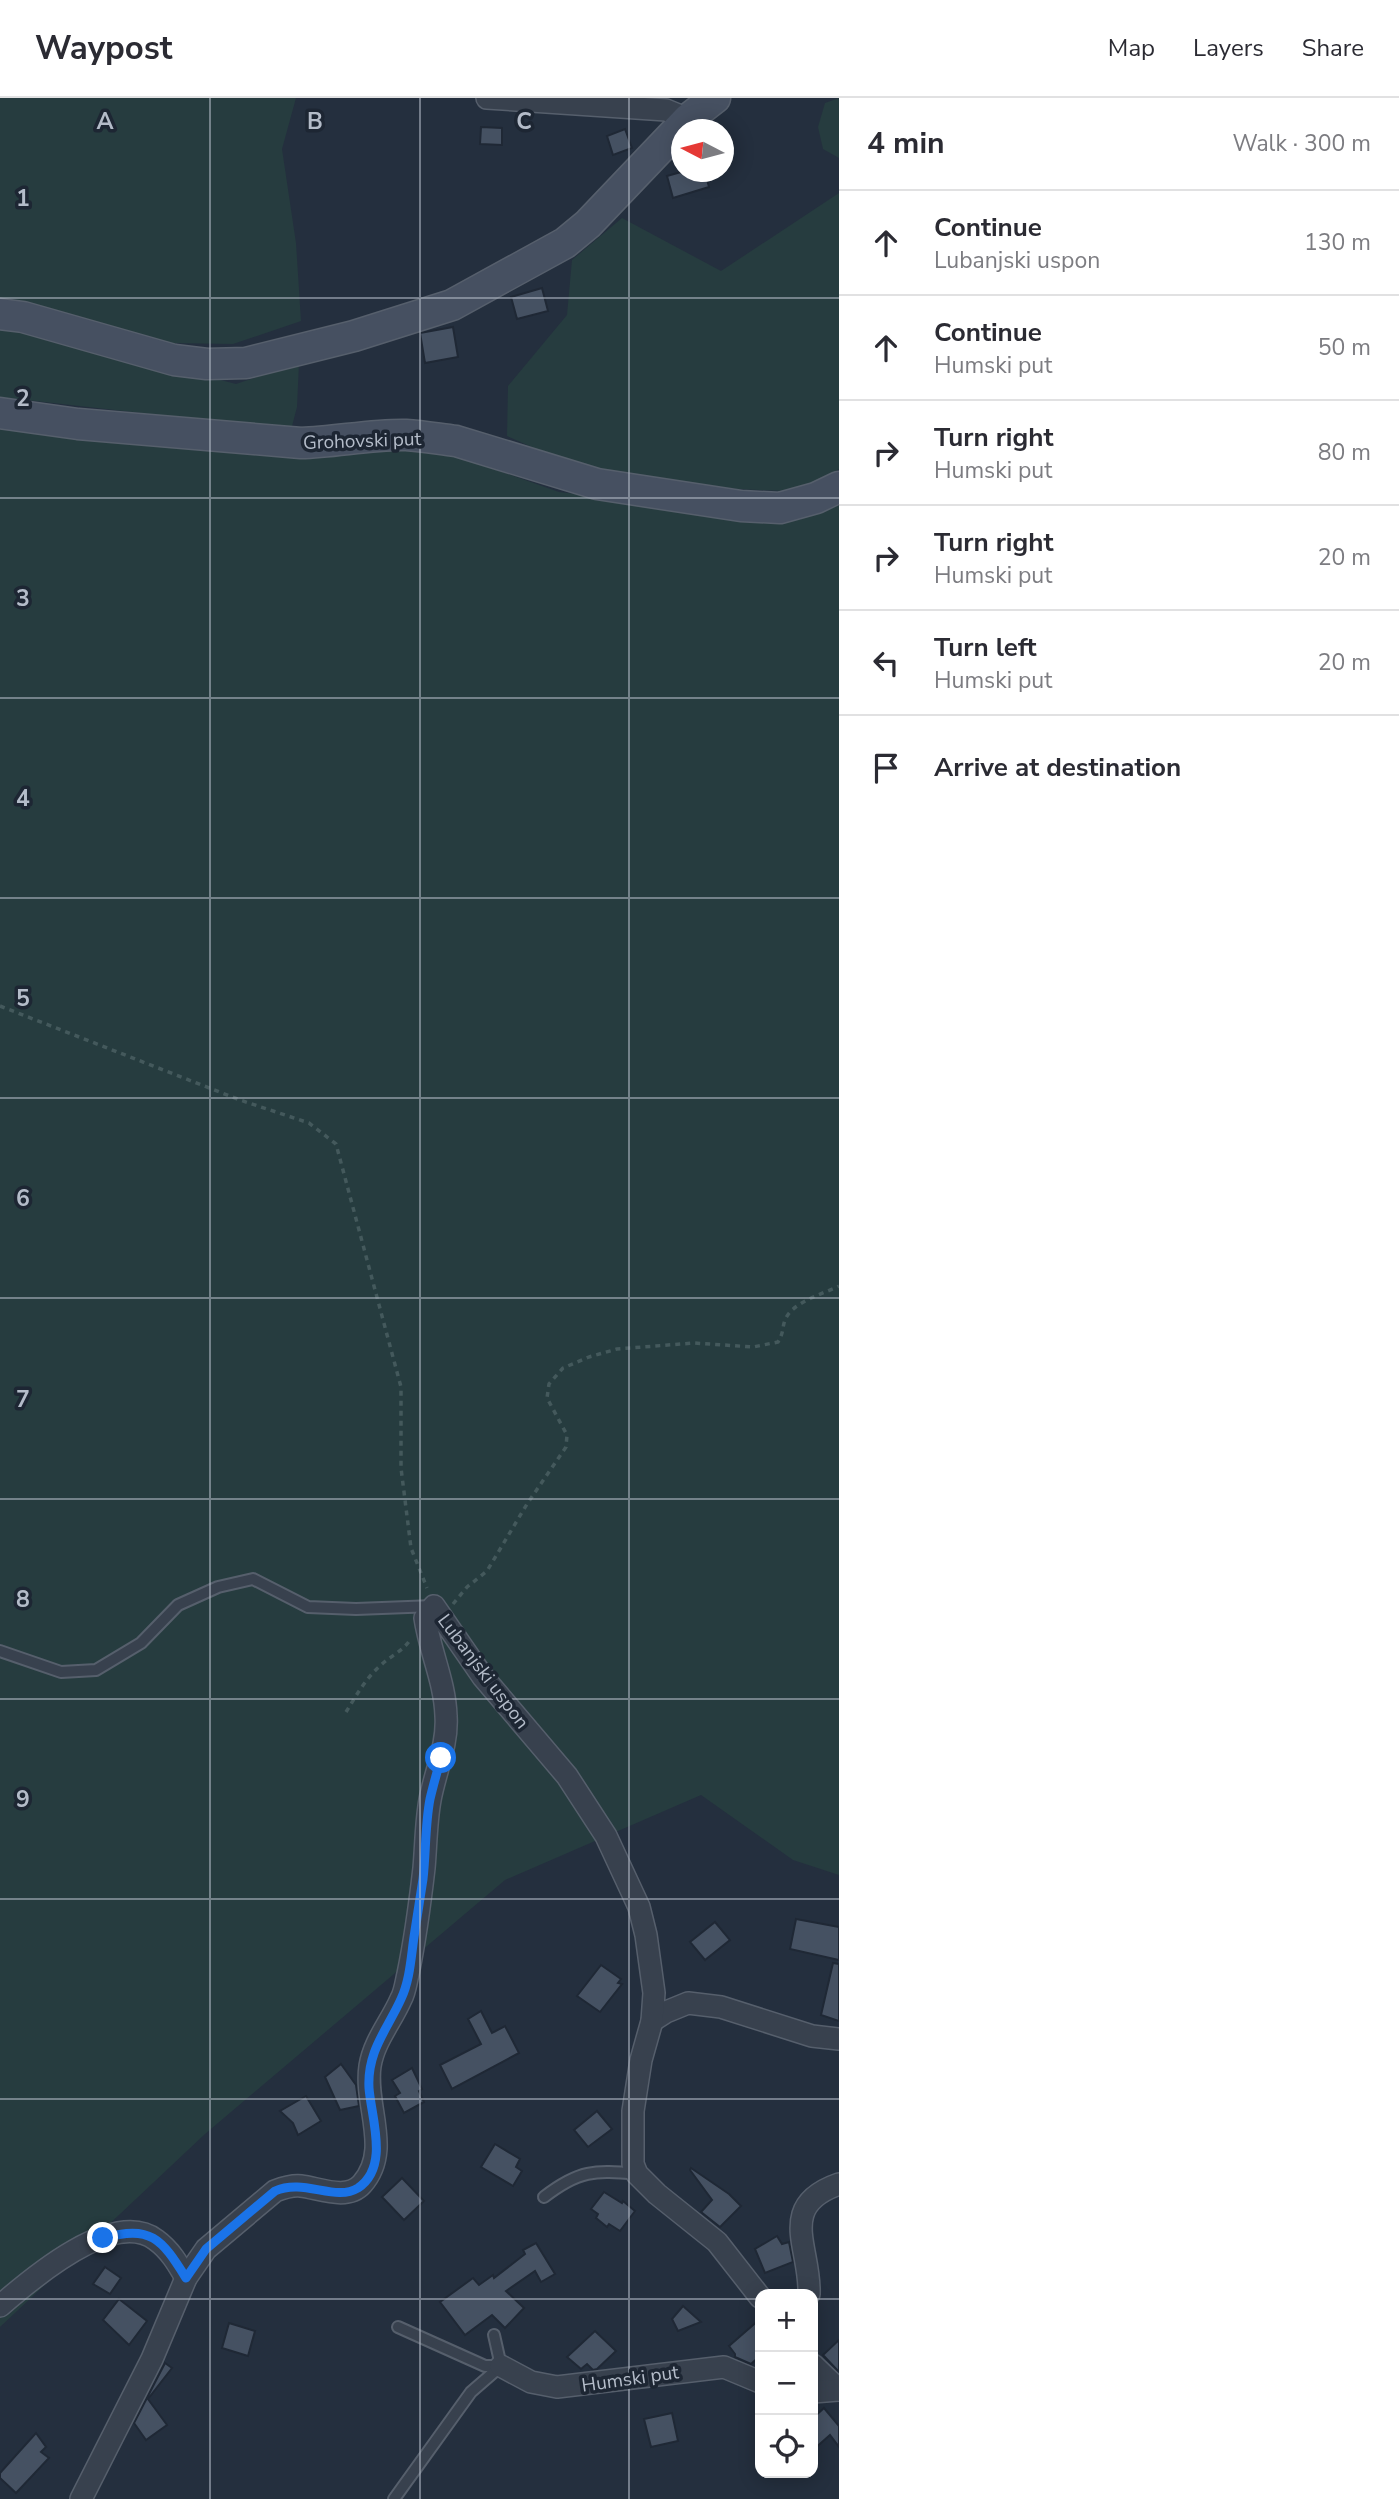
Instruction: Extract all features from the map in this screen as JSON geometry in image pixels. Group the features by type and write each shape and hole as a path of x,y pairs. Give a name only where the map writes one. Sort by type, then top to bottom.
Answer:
{"main road":[{"path":"688,119 715,98"},
{"path":"0,314 49,324 174,360 207,364 246,363 354,336 452,305 565,243 588,224 671,137"},
{"name":"Grohovski put","path":"0,413 78,424 302,443 404,435 433,438 456,441 597,484 741,506 780,508 816,498 839,487"}],"street":[{"path":"487,98 666,110 688,119"},
{"name":"Lubanjski uspon","path":"434,1614 483,1677 567,1776 606,1836 639,1907 654,1993 652,2021 641,2060 633,2111 633,2164 637,2174"},
{"name":"Lubanjski uspon","path":"186,2278 206,2249 275,2191 299,2186 347,2192 360,2187 375,2163 377,2148 371,2063 382,2033 402,1998 408,1972 423,1879 430,1801 447,1721 446,1699 428,1640 434,1614"},
{"path":"652,2021 688,2003 721,2007 811,2036 839,2039"},
{"path":"637,2174 657,2194 717,2242 755,2291"},
{"path":"809,2289 799,2223 804,2208 815,2197 839,2184"},
{"path":"0,2305 33,2276 69,2253 103,2238 123,2233 139,2232 155,2238 171,2254 186,2278 152,2359 81,2499"},
{"name":"Humski put","path":"501,2366 531,2382 557,2387 724,2367 755,2380"},
{"path":"818,2370 839,2390"},
{"path":"818,2392 839,2390"}],"lane":[{"path":"0,1651 61,1672 96,1670 141,1643 178,1605 218,1587 253,1579 309,1607 434,1614"},
{"path":"544,2197 564,2181 587,2172 637,2174"},
{"path":"398,2327 485,2366 501,2366"},
{"path":"494,2335 501,2366"},
{"path":"394,2499 471,2392 501,2366"}],"path":[{"path":"0,1006 240,1100 309,1123 336,1144 401,1387 401,1468 411,1548 434,1614"},
{"path":"346,1712 380,1665 404,1649 434,1614 487,1571 527,1504 566,1447 567,1435 547,1398 548,1384 563,1368 617,1349 694,1343 753,1347 778,1342 784,1333 784,1321 791,1311 839,1286"}],"green space":[{"path":"0,98 296,98 282,149 296,243 301,321 233,344 169,343 0,300"},
{"path":"839,98 839,158 823,149 818,127 825,103"},
{"path":"839,193 839,469 814,485 785,491 737,489 608,472 561,460 507,436 508,386 567,315 572,260 622,218 721,271"},
{"path":"0,323 236,384 299,363 297,407 291,430 0,397"},
{"path":"0,420 242,453 434,448 559,492 799,520 839,501 839,1875 793,1860 701,1795 505,1880 205,2134 0,2327"}],"building":[{"path":"481,127 502,128 502,145 480,144"},
{"path":"625,129 632,148 613,155 607,136"},
{"path":"671,175 671,182 708,182 709,187 673,198 667,176"},
{"path":"542,288 548,311 517,319 511,297"},
{"path":"453,327 458,357 425,363 420,333"},
{"path":"796,1919 839,1927 839,1960 790,1949"},
{"path":"715,1922 730,1940 705,1960 690,1942"},
{"path":"833,1963 839,1964 839,2021 821,2015"},
{"path":"601,1965 621,1979 618,1983 622,1984 600,2012 577,1996"},
{"path":"481,2011 492,2033 505,2026 519,2053 452,2089 440,2065 481,2044 468,2019"},
{"path":"341,2064 356,2085 359,2106 340,2110 325,2077"},
{"path":"412,2068 422,2089 419,2091 424,2102 404,2113 395,2096 400,2093 392,2080"},
{"path":"306,2096 321,2121 298,2135 293,2123 280,2111"},
{"path":"597,2111 612,2129 588,2147 574,2130"},
{"path":"495,2144 520,2159 516,2167 522,2171 513,2186 481,2167"},
{"path":"691,2168 729,2194 741,2206 720,2227 701,2212 712,2200"},
{"path":"402,2178 424,2201 404,2220 382,2197"},
{"path":"604,2192 622,2203 623,2201 635,2211 620,2231 609,2224 607,2227 596,2218 598,2214 591,2209"},
{"path":"777,2236 782,2244 789,2242 793,2262 765,2273 755,2249"},
{"path":"536,2243 555,2274 541,2282 535,2271 506,2291 524,2308 505,2328 492,2315 465,2335 440,2302 473,2278 479,2285 493,2275 494,2278 525,2254 523,2250"},
{"path":"105,2267 121,2278 110,2294 93,2284"},
{"path":"119,2299 147,2321 129,2345 103,2320"},
{"path":"683,2306 701,2322 678,2331 672,2319"},
{"path":"229,2323 255,2331 248,2356 222,2348"},
{"path":"755,2323 755,2360 751,2364 735,2357 729,2346"},
{"path":"595,2331 616,2351 597,2369 593,2370 587,2364 581,2369 567,2357"},
{"path":"839,2340 839,2372 823,2355"},
{"path":"165,2363 172,2368 148,2399 167,2425 146,2440 134,2423"},
{"path":"824,2408 839,2426 839,2447 830,2435 818,2446 818,2413"},
{"path":"672,2413 678,2441 651,2447 644,2419"},
{"path":"36,2433 46,2447 41,2452 49,2458 16,2493 0,2478 0,2473"}],"route":[{"path":"103,2238 139,2232 155,2238 171,2254 186,2278 206,2249 275,2191 299,2186 347,2192 360,2187 375,2163 377,2148 369,2088 371,2063 382,2033 402,1998 408,1972 423,1879 430,1801 441,1758"}]}
